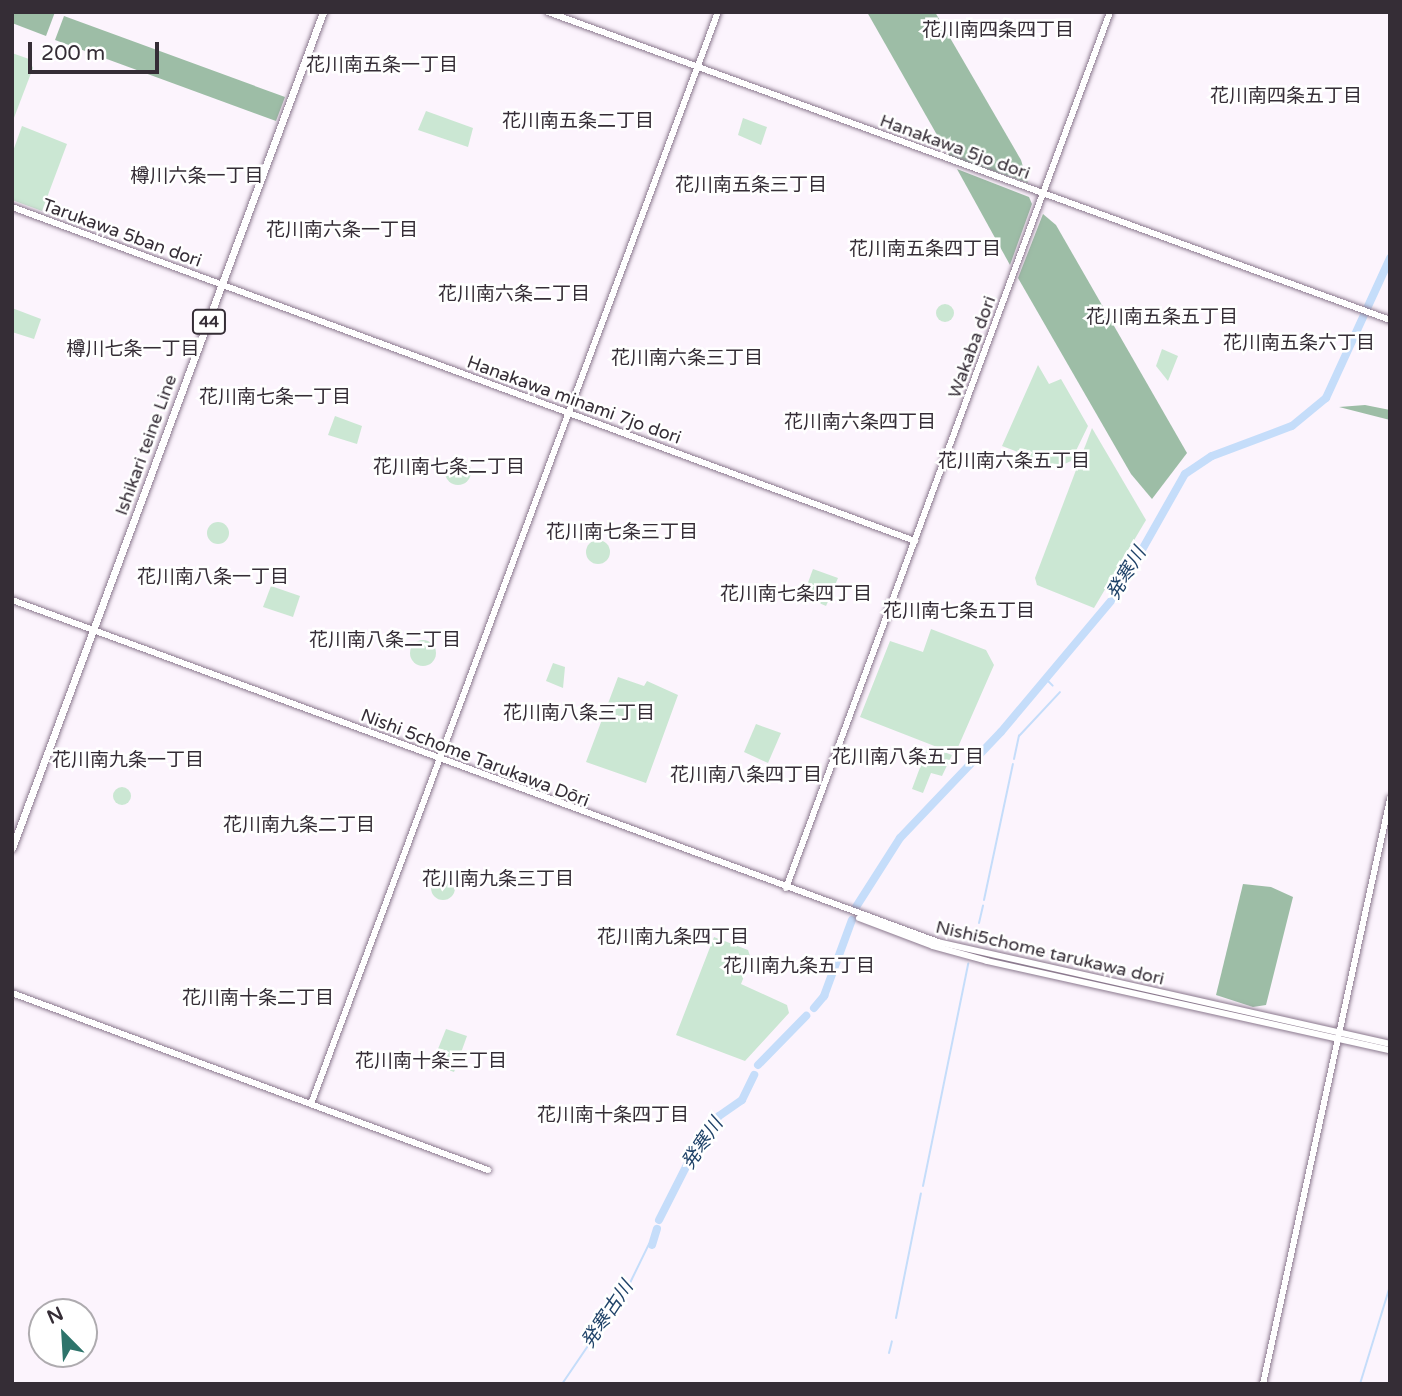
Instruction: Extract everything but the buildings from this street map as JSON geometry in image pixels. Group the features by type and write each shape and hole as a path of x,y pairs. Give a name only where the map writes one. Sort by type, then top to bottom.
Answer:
{"main road":[{"name":"Ishikari teine Line","path":"12,848 323,12"}],"street":[{"name":"Hanakawa 5jo dori","path":"548,12 1390,320"},
{"path":"311,1104 718,12"},
{"name":"Wakaba dori","path":"786,888 1110,12"},
{"name":"Tarukawa 5ban dori","path":"12,207 223,285"},
{"name":"Hanakawa minami 7jo dori","path":"223,285 915,541"},
{"name":"Nishi 5chome Tarukawa Dōri","path":"12,600 846,911"},
{"path":"1263,1384 1390,799"},
{"name":"Nishi5chome tarukawa dori","path":"846,911 933,946 987,961 1338,1036 1390,1050"},
{"path":"12,993 488,1170"},
{"name":"Nishi5chome tarukawa dori","path":"1338,1036 1390,1044"}],"green space":[{"path":"12,12 55,12 46,36 12,23"},
{"path":"867,12 935,12 1021,160 1028,183 949,156"},
{"path":"64,16 285,97 276,121 55,40"},
{"path":"12,53 29,59 33,68 12,123"},
{"path":"426,111 473,128 468,147 418,130"},
{"path":"743,118 767,127 761,145 738,135"},
{"path":"22,126 67,144 42,211 12,200 12,154"},
{"path":"957,169 1029,197 1032,204 1010,265"},
{"path":"1043,214 1056,225 1187,453 1152,499 1131,474 1018,278"},
{"path":"941,304 949,304 954,313 952,320 941,322 936,317 936,309"},
{"path":"12,308 41,319 34,339 12,332"},
{"path":"1162,349 1178,356 1168,381 1156,366"},
{"path":"1038,365 1049,384 1061,379 1088,426 1071,461 1058,467 1002,446"},
{"path":"1365,405 1390,410 1390,420 1339,407"},
{"path":"335,416 362,426 357,444 328,435"},
{"path":"1092,428 1146,520 1094,608 1037,585 1035,578"},
{"path":"458,459 467,463 471,472 467,481 458,485 449,481 445,472 449,463"},
{"path":"214,522 222,522 229,529 229,537 222,544 214,544 207,537 207,529"},
{"path":"598,540 606,544 610,552 606,560 598,564 590,560 586,552 590,544"},
{"path":"813,569 838,578 826,606 803,596"},
{"path":"271,586 300,596 293,617 263,607"},
{"path":"931,629 986,650 994,665 955,754 860,717 890,641 923,652"},
{"path":"423,640 432,644 436,653 432,662 423,666 414,662 410,653 414,644"},
{"path":"553,663 565,667 563,688 546,681"},
{"path":"618,677 644,686 647,681 678,695 646,783 586,762"},
{"path":"756,724 781,733 768,763 744,752"},
{"path":"928,746 952,755 942,776 931,773 923,793 912,789"},
{"path":"118,787 126,787 131,796 129,803 118,805 113,800 113,792"},
{"path":"443,876 452,879 455,888 452,897 443,900 434,897 431,888 434,879"},
{"path":"1243,884 1271,887 1293,897 1266,1005 1253,1007 1216,995"},
{"path":"714,937 748,950 751,959 741,984 787,1005 789,1013 745,1061 676,1035"},
{"path":"446,1029 467,1036 454,1072 432,1064"}],"waterway":[{"name":"発寒川","path":"856,907 900,838 1001,732 1117,594 1185,474 1212,456 1292,426 1326,398 1390,258"},
{"path":"1047,680 1053,686"},
{"path":"1014,759 1019,736 1060,692"},
{"path":"984,900 1013,764"},
{"path":"979,923 983,905"},
{"name":"発寒川","path":"814,1008 824,996 852,920"},
{"path":"975,942 978,929"},
{"path":"923,1186 968,964"},
{"name":"発寒川","path":"758,1065 806,1016"},
{"name":"発寒川","path":"659,1220 697,1145 719,1116 742,1100 754,1075"},
{"path":"896,1318 921,1193"},
{"name":"発寒川","path":"652,1245 657,1229"},
{"name":"発寒古川","path":"562,1384 628,1287 649,1244"},
{"path":"1360,1384 1390,1286"},
{"path":"889,1353 892,1341"}],"district":[{"name":"花川南四条四丁目","path":"998,31"},
{"name":"花川南五条一丁目","path":"382,66"},
{"name":"花川南四条五丁目","path":"1286,97"},
{"name":"花川南五条二丁目","path":"578,122"},
{"name":"樽川六条一丁目","path":"197,177"},
{"name":"花川南五条三丁目","path":"751,186"},
{"name":"花川南六条一丁目","path":"342,231"},
{"name":"花川南五条四丁目","path":"925,250"},
{"name":"花川南六条二丁目","path":"514,295"},
{"name":"花川南五条五丁目","path":"1162,318"},
{"name":"花川南五条六丁目","path":"1299,344"},
{"name":"樽川七条一丁目","path":"133,350"},
{"name":"花川南六条三丁目","path":"687,359"},
{"name":"花川南七条一丁目","path":"275,398"},
{"name":"花川南六条四丁目","path":"860,423"},
{"name":"花川南六条五丁目","path":"1014,462"},
{"name":"花川南七条二丁目","path":"449,468"},
{"name":"花川南七条三丁目","path":"622,533"},
{"name":"花川南八条一丁目","path":"213,578"},
{"name":"花川南七条四丁目","path":"796,595"},
{"name":"花川南七条五丁目","path":"959,612"},
{"name":"花川南八条二丁目","path":"385,641"},
{"name":"花川南八条三丁目","path":"579,714"},
{"name":"花川南八条五丁目","path":"908,758"},
{"name":"花川南九条一丁目","path":"128,761"},
{"name":"花川南八条四丁目","path":"746,776"},
{"name":"花川南九条二丁目","path":"299,826"},
{"name":"花川南九条三丁目","path":"498,880"},
{"name":"花川南九条四丁目","path":"673,938"},
{"name":"花川南九条五丁目","path":"799,967"},
{"name":"花川南十条二丁目","path":"258,999"},
{"name":"花川南十条三丁目","path":"431,1062"},
{"name":"花川南十条四丁目","path":"613,1116"}]}
